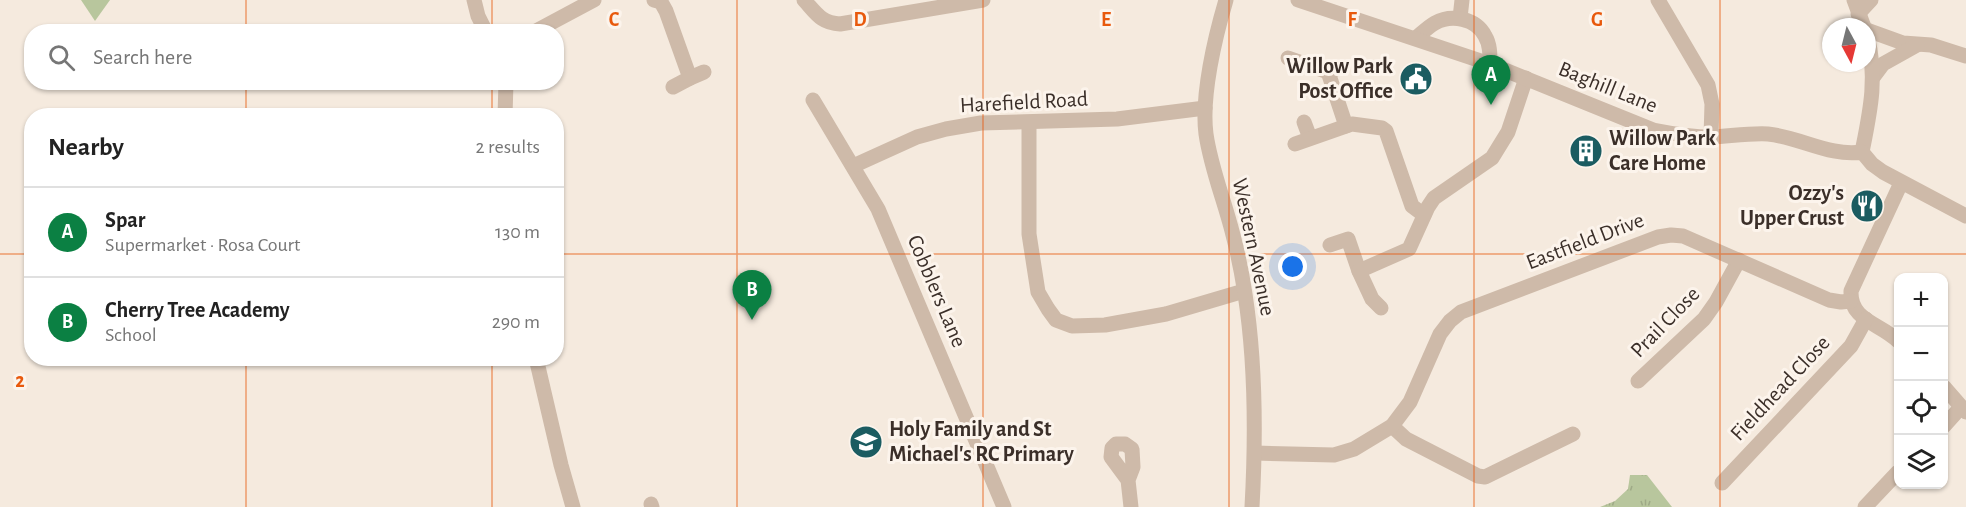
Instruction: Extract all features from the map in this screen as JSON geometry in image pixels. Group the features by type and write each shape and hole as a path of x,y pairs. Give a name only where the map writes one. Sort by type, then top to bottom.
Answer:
{"street":[{"path":"474,0 482,24"},
{"path":"549,24 594,0"},
{"path":"654,0 661,2 697,75 673,87"},
{"path":"804,0 822,20 830,24 983,0"},
{"name":"Western Avenue","path":"1226,0 1217,28 1205,108 1206,134 1233,237 1250,329 1255,453 1252,507"},
{"name":"Baghill Lane","path":"1298,0 1490,64 1653,130 1711,137 1767,134 1796,139 1838,153 1862,152"},
{"path":"1460,18 1462,0"},
{"path":"1658,0 1708,85 1712,104 1711,137"},
{"path":"1859,14 1871,0"},
{"path":"1416,39 1436,22 1448,18 1460,18 1481,29 1486,36 1490,49 1490,64"},
{"path":"1876,34 1887,39 1917,45 1931,45 1966,56"},
{"path":"1874,76 1883,64 1917,45"},
{"path":"1288,58 1334,69 1346,126"},
{"path":"1874,72 1870,113 1862,152 1872,164 1901,183 1966,216"},
{"path":"1359,271 1409,249 1434,198 1478,169 1496,152 1508,132 1526,78"},
{"path":"505,108 506,90"},
{"name":"Cobblers Lane","path":"813,99 878,209 1005,507"},
{"name":"Harefield Road","path":"853,166 917,137 981,123 1117,119 1205,108"},
{"path":"1304,122 1310,138"},
{"path":"1029,123 1030,243 1038,292 1056,320 1072,326 1105,325 1166,314 1244,291"},
{"path":"1295,144 1352,124 1382,128 1386,131 1412,206 1424,215"},
{"path":"1894,336 1858,314 1851,301 1851,291 1901,183"},
{"name":"Eastfield Drive","path":"1255,453 1334,455 1354,449 1392,426 1410,402 1440,334 1461,312 1658,237 1683,236 1829,300 1851,301"},
{"path":"1330,245 1348,239 1372,299 1381,308"},
{"name":"Prail Close","path":"1638,381 1704,319 1716,303 1739,260"},
{"name":"Fieldhead Close","path":"1722,483 1851,346 1866,320"},
{"path":"538,366 573,507"},
{"path":"1948,392 1964,410 1948,423"},
{"path":"1392,426 1406,440 1478,476 1485,477 1573,434"},
{"path":"1865,507 1894,477"},
{"path":"1128,480 1131,507"}],"green space":[{"path":"81,0 110,0 95,21"},
{"path":"1630,475 1647,475 1672,507 1600,507 1615,501 1628,489"}],"place":[{"name":"Willow Park Post Office","path":"1416,79"},
{"name":"Spar","path":"1491,105"},
{"name":"Willow Park Care Home","path":"1586,151"},
{"name":"Ozzy's Upper Crust","path":"1867,206"},
{"name":"Cherry Tree Academy","path":"752,320"},
{"name":"Holy Family and St Michael's RC Primary","path":"866,442"}]}
